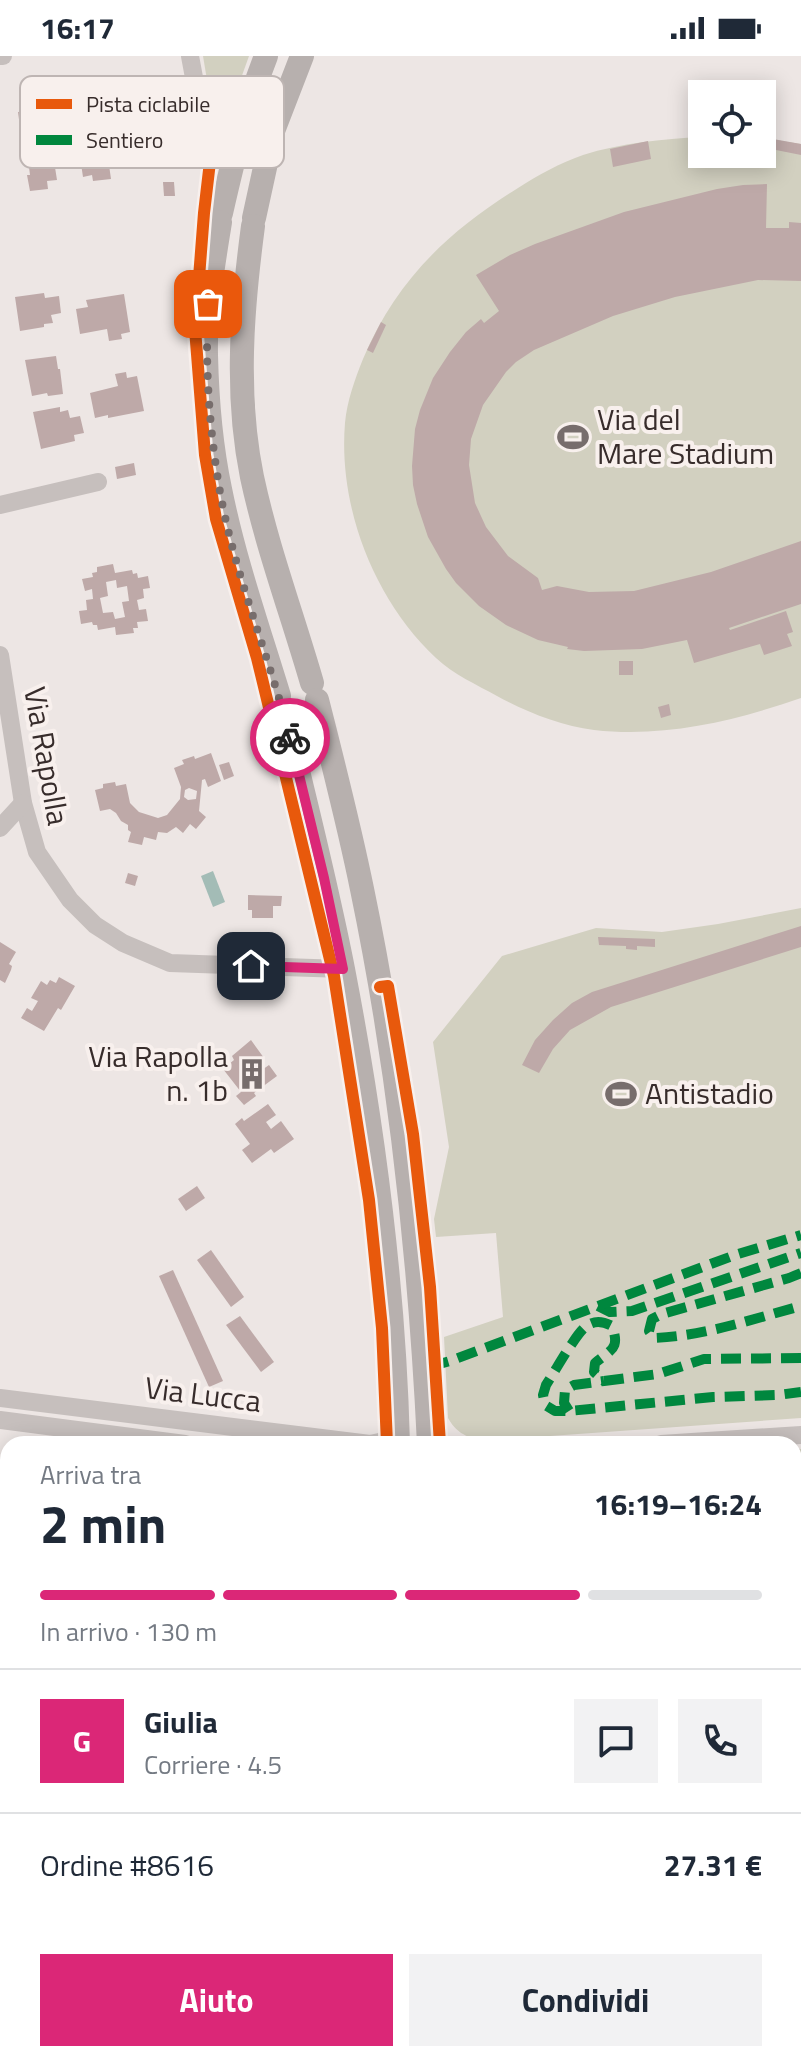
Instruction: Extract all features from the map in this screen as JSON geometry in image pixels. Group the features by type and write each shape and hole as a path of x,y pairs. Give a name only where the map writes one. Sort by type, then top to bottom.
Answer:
{"main road":[{"path":"258,76 266,56"},
{"path":"284,103 302,56"},
{"path":"231,168 220,217 208,304 206,355 219,488 232,542 281,703 343,969 382,1224 398,1436"},
{"path":"265,168 253,222 246,283 242,342 244,419 252,475 314,691 359,874 376,966 415,1240 429,1436"},
{"path":"220,217 228,204 239,202 249,207 253,222"},
{"path":"281,703 294,716 306,715 316,706 314,691"},
{"path":"343,969 376,966"}],"street":[{"path":"190,56 194,76"},
{"path":"0,505 98,482"},
{"name":"Via Rapolla","path":"0,655 23,803 37,852 70,900 95,925 123,943 170,963 343,969"},
{"path":"0,828 23,803"},
{"name":"Via Lucca","path":"0,1398 306,1436"},
{"name":"Via Lucca","path":"0,1420 123,1436"}],"shaded area":[{"path":"203,56 249,56 242,76 206,76"},
{"name":"Via del Mare Stadium","path":"688,138 688,168 776,168 776,140 801,144 801,698 699,726 647,732 594,730 556,722 508,702 457,674 414,635 378,580 354,519 344,455 345,423 354,382 376,331 408,282 446,241 492,205 558,166 612,147"},
{"name":"Antistadio","path":"801,908 801,1418 551,1436 468,1436 461,1433 448,1418 444,1337 503,1317 496,1233 436,1237 434,1219 449,1147 433,1042 502,956 596,928 662,932"}],"water":[{"path":"213,871 225,902 213,907 201,876"}],"building":[{"path":"776,140 801,144 801,155 776,150"},
{"path":"648,141 651,159 613,167 610,149"},
{"path":"29,168 55,168 57,180 47,181 48,189 30,191 27,175 30,175"},
{"path":"82,168 109,168 111,179 93,181 92,175 83,177"},
{"path":"163,182 174,182 175,196 164,196"},
{"path":"767,184 766,228 789,228 789,222 801,223 801,281 758,280 675,297 613,316 534,350 506,372 483,405 471,439 469,465 475,503 486,527 508,556 538,578 542,590 557,586 589,592 634,591 711,572 801,541 801,604 729,628 786,611 793,632 787,634 792,646 764,655 760,644 694,663 687,640 642,649 584,651 538,640 506,625 479,606 446,569 428,537 413,485 415,429 433,378 466,332 481,319 484,323 499,311 476,275 535,244 624,212 717,189"},
{"path":"44,293 45,298 59,296 61,313 51,315 53,323 44,324 44,327 20,331 15,297"},
{"path":"124,294 130,332 121,334 122,339 109,341 107,329 80,334 76,309 88,307 86,300"},
{"path":"381,322 386,325 373,353 367,350"},
{"path":"56,356 63,394 32,396 25,360"},
{"path":"126,372 127,378 137,376 144,411 95,418 90,393 118,386 115,374"},
{"path":"60,407 60,412 68,410 70,418 80,416 84,433 74,435 75,441 41,449 33,412"},
{"path":"134,463 136,475 117,479 115,467"},
{"path":"113,564 115,573 132,570 138,578 148,576 150,588 143,589 144,598 137,600 139,610 146,609 148,621 137,622 138,628 133,628 134,633 116,635 115,627 98,630 92,622 81,624 79,611 87,610 86,600 93,599 92,589 85,591 82,579 93,577 92,573 97,572 97,567","holes":["116,580 117,588 127,586 129,601 122,602 125,617 115,619 113,612 103,613 100,598 108,596 106,582"]},
{"path":"619,661 633,661 633,675 619,675"},
{"path":"669,704 671,715 661,718 658,707"},
{"path":"211,753 221,781 208,787 205,779 202,780 199,811 206,817 196,829 190,824 183,833 176,827 167,833 158,832 156,840 144,837 142,845 128,842 131,832 116,813 110,809 100,811 95,790 103,788 103,784 115,782 116,786 126,784 130,803 139,812 158,818 167,815 180,799 181,787 174,768 184,764 182,760 194,756 195,759","holes":["189,788 197,791 196,799 184,797 185,790"]},
{"path":"229,762 234,776 224,780 219,765"},
{"path":"128,873 138,876 135,886 125,883"},
{"path":"248,895 282,896 281,906 273,906 273,918 252,918 252,910 248,910"},
{"path":"801,926 801,947 611,1007 570,1030 553,1049 539,1073 522,1065 535,1040 553,1020 572,1003 592,992"},
{"path":"598,937 655,939 655,947 637,946 637,950 626,949 626,946 599,945"},
{"path":"0,942 16,952 9,964 12,966 5,983 0,980"},
{"path":"59,977 75,986 44,1031 21,1018 27,1008 32,1011 38,1001 31,998 41,981 47,985 50,980 56,983"},
{"name":"Via Rapolla n. 1b","path":"251,1040 264,1058 254,1065 259,1072 269,1065 277,1076 254,1093 256,1096 244,1105 236,1096 241,1092 223,1069 234,1060 232,1056"},
{"path":"268,1104 276,1115 266,1122 271,1129 281,1121 294,1139 274,1153 271,1149 252,1163 242,1150 250,1144 235,1124"},
{"path":"197,1186 205,1198 186,1211 178,1199"},
{"path":"211,1250 244,1297 231,1307 197,1260"},
{"path":"173,1270 223,1381 209,1387 159,1276"},
{"path":"240,1316 274,1362 261,1372 226,1325"}],"marked path":[{"path":"429,1367 735,1255 801,1235"},
{"path":"598,1306 610,1312 632,1311 801,1253"},
{"path":"801,1273 662,1314 652,1319 649,1331 654,1338 691,1334 801,1306"},
{"path":"801,1358 704,1359 658,1374 604,1381 594,1372 595,1363 613,1348 615,1340 612,1326 597,1322 585,1327 576,1338 546,1385 543,1395 545,1405 555,1411 569,1411 801,1392"},
{"path":"569,1411 564,1403 565,1390 574,1385 604,1381"}],"cycle path":[{"path":"209,168 195,329 205,455 216,519 257,658 334,976 369,1200 382,1328 387,1436"},
{"path":"380,987 388,986 413,1134 430,1287 439,1436"}],"way so far":[{"path":"208,304 206,355 219,488 290,738"}],"place":[{"name":"Via del Mare Stadium","path":"573,437"},
{"name":"Via Rapolla n. 1b","path":"252,1074"},
{"name":"Antistadio","path":"621,1094"}],"route":[{"path":"251,966 343,969 290,738"}]}
